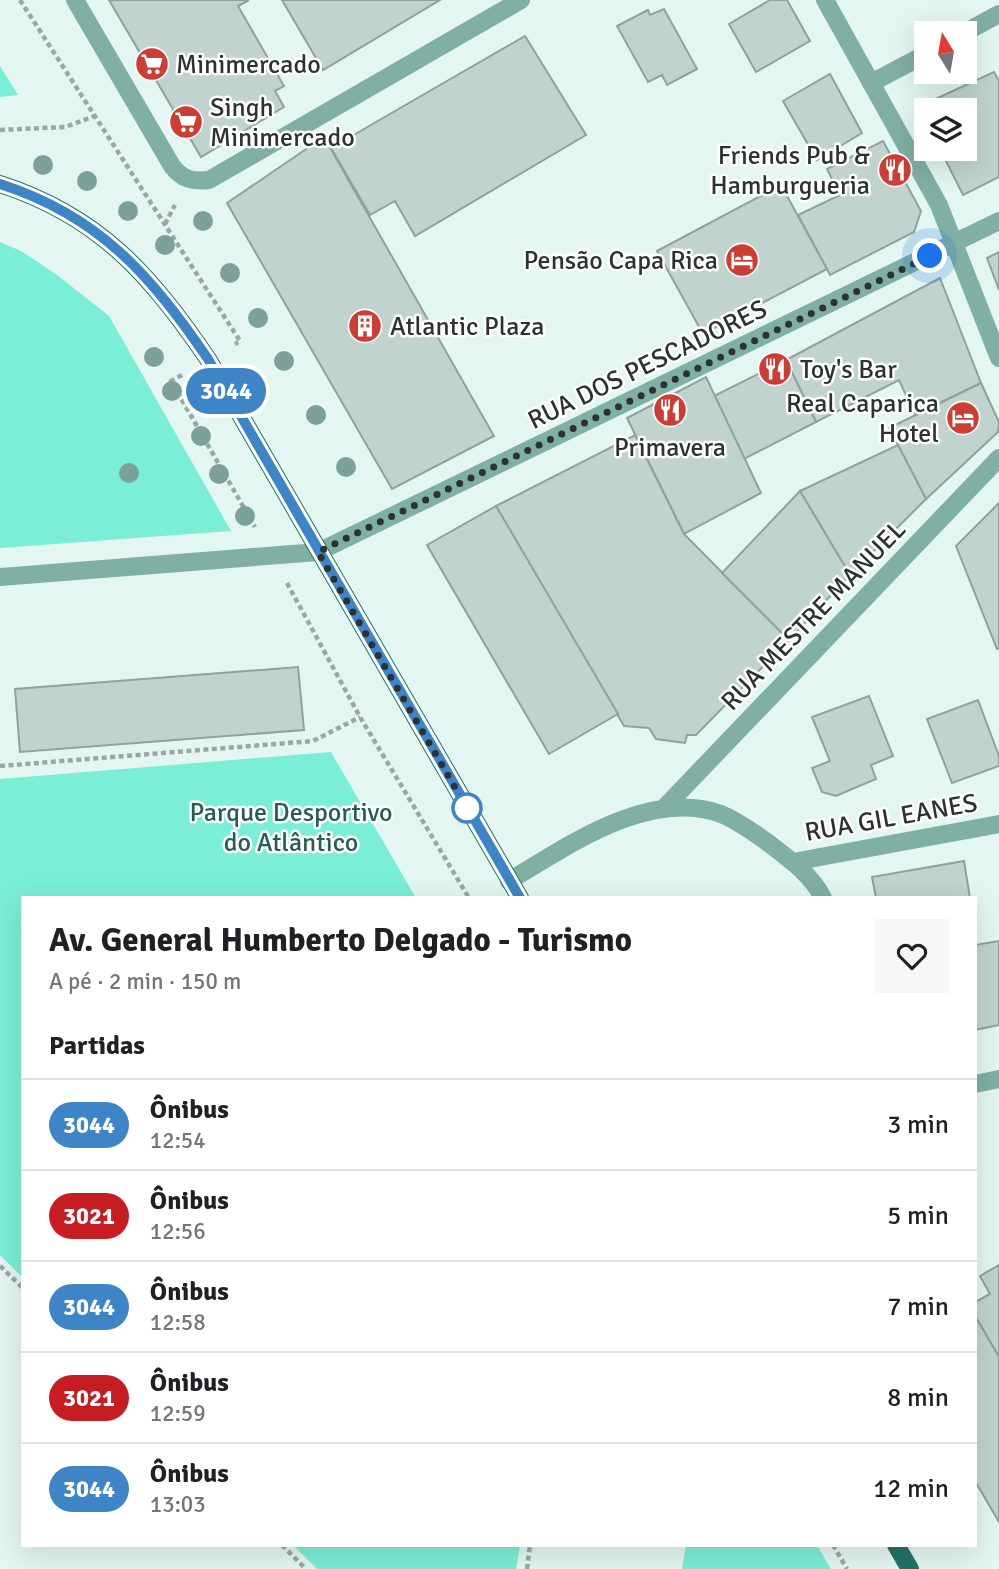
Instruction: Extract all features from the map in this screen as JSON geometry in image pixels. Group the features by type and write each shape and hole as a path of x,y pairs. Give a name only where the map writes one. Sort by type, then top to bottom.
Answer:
{"main road":[{"path":"0,184 63,211 128,257 157,287 208,359 519,896"},
{"path":"897,1547 911,1569"}],"street":[{"path":"75,0 172,166 179,175 190,180 209,180 521,0"},
{"path":"825,0 939,205 999,358"},
{"path":"977,26 999,14"},
{"path":"871,83 914,60"},
{"name":"RUA DOS PESCADORES","path":"318,552 999,221"},
{"name":"RUA MESTRE MANUEL","path":"665,807 999,458"},
{"path":"0,577 318,552"},
{"path":"509,881 580,840 665,807 694,808 722,814 747,827 793,862 822,896"},
{"name":"RUA GIL EANES","path":"793,862 999,824"},
{"path":"977,1084 999,1079"}],"path":[{"path":"0,130 65,127 95,116"},
{"path":"0,766 313,741 360,716"},
{"path":"0,1266 21,1286"},
{"path":"284,1547 306,1569"},
{"path":"527,1569 530,1547"},
{"path":"835,1547 847,1569"}],"green space":[{"path":"0,66 18,95 0,97"},
{"path":"0,242 21,251 57,275 109,316 231,531 0,548"},
{"name":"Parque Desportivo do Atlântico","path":"331,752 415,896 21,896 21,1276 0,1255 0,779"},
{"path":"295,1547 520,1547 516,1569 317,1569"},
{"path":"686,1547 818,1547 831,1569 682,1569"}],"building":[{"path":"109,0 249,0 238,6 284,86 275,91 284,107 201,157"},
{"path":"282,0 440,0 323,70"},
{"path":"770,0 787,0 810,41 756,72 729,24"},
{"path":"664,9 697,69 667,85 662,75 648,82 617,26 648,10 650,15"},
{"path":"525,36 586,135 415,236 395,201 370,215 331,148"},
{"path":"994,72 999,81 999,177 963,195 946,161 977,161 977,98 938,98 968,84 977,84 977,80"},
{"path":"830,74 862,133 817,160 783,101"},
{"name":"Atlantic Plaza","path":"324,137 494,436 392,489 227,203"},
{"path":"883,141 921,211 914,232 830,275 798,215 840,195 827,169"},
{"name":"Pensão Capa Rica","path":"781,185 827,269 703,334 657,251"},
{"path":"999,252 999,290 987,258"},
{"path":"940,278 981,383 915,415 899,380 816,422 786,360"},
{"path":"786,360 816,422 744,459 714,396"},
{"path":"706,377 761,493 684,534 627,418"},
{"path":"981,383 999,422 998,432 926,499 889,428"},
{"path":"635,435 684,534 789,640 696,735 687,735 685,743 656,739 649,728 624,726 496,506"},
{"path":"898,445 926,499 850,575 800,491"},
{"path":"800,491 850,575 789,640 722,573"},
{"path":"999,503 999,648 997,649 956,546"},
{"path":"496,506 618,714 549,754 427,545"},
{"path":"298,667 304,730 20,752 15,689"},
{"path":"869,696 893,756 871,765 876,779 836,796 822,792 812,768 830,761 812,717"},
{"path":"978,700 999,756 999,766 952,783 927,719"},
{"path":"964,861 970,896 876,896 872,877"},
{"path":"999,941 999,1025 977,1030 977,945"},
{"path":"999,1265 999,1357 977,1319 977,1301 990,1294 980,1276"},
{"path":"977,1319 999,1357 999,1522 977,1484"}],"bus line":[{"name":"3044","path":"0,184 63,211 99,234 128,257 157,287 182,320 208,359 519,896"}],"place":[{"name":"Minimercado","path":"152,64"},
{"name":"Singh Minimercado","path":"186,122"},
{"name":"Friends Pub & Hamburgueria","path":"895,170"},
{"name":"Pensão Capa Rica","path":"742,260"},
{"name":"Atlantic Plaza","path":"365,326"},
{"name":"Toy's Bar","path":"775,369"},
{"name":"Primavera","path":"670,410"},
{"name":"Real Caparica Hotel","path":"963,418"}],"route":[{"path":"467,808 318,552 930,256"}]}
